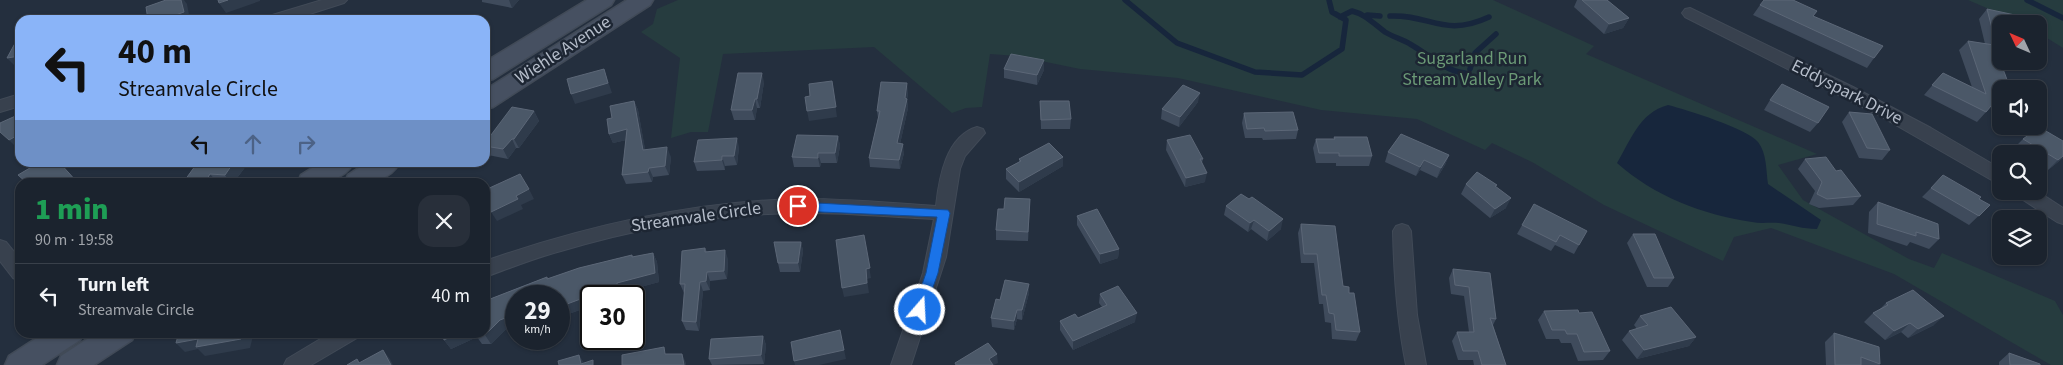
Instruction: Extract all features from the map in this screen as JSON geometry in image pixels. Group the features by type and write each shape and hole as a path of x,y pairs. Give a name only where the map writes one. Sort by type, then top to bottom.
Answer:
{"main road":[{"name":"Wiehle Avenue","path":"490,71 603,0"},
{"name":"Wiehle Avenue","path":"490,98 642,0"},
{"path":"316,178 334,167"},
{"path":"363,178 380,167"},
{"path":"19,365 60,338"},
{"path":"83,362 114,338"}],"street":[{"path":"290,15 339,0"},
{"name":"Eddyspark Drive","path":"1690,13 1871,103 1961,152 1992,172"},
{"path":"0,106 15,102"},
{"path":"901,365 932,273 950,171 955,158 964,144 977,134"},
{"path":"2037,200 2063,217"},
{"name":"Streamvale Circle","path":"490,267 581,237 624,226 694,214 798,206 944,213"},
{"path":"1402,231 1404,294 1408,331 1416,365"},
{"path":"0,247 15,266"},
{"path":"71,338 83,362"},
{"path":"294,365 340,338"}],"green space":[{"name":"Sugarland Run Stream Valley Park","path":"678,0 1493,0 1594,46 1586,54 1817,154 1778,165 1803,200 1909,259 1934,268 1942,253 2055,301 2063,315 2063,365 2051,365 1894,274 1771,228 1734,237 1723,261 1604,205 1532,162 1492,143 1485,150 1417,119 1321,110 1178,78 1080,69 1017,56 990,54 982,107 966,108 952,113 874,47 723,54 708,132 691,132 671,138 680,58 641,32 653,24 657,9"},
{"path":"1968,0 2063,0 2063,48 2048,39 2048,15 2003,15"}],"water":[{"path":"1668,105 1729,125 1758,142 1765,157 1768,184 1821,220 1817,229 1779,223 1755,223 1715,214 1680,202 1631,175 1617,163 1643,121 1650,114"}],"building":[{"path":"166,0 181,0 184,12 176,15 147,15 146,7"},
{"path":"1582,0 1607,0 1629,18 1609,24"},
{"path":"1764,0 1793,0 1817,11 1813,16 1883,46 1874,58 1760,5"},
{"path":"1987,9 2015,15 1992,15 1992,28"},
{"path":"1968,41 1992,45 1992,70 2003,70 2007,80 1992,80 1992,105 1986,112 1932,85 1943,73 1986,94"},
{"path":"15,43 15,57 7,58"},
{"path":"1011,54 1044,60 1037,75 1004,69"},
{"path":"604,69 608,83 571,94 567,79"},
{"path":"738,73 762,73 757,99 755,99 752,110 731,110"},
{"path":"832,81 836,107 807,111 805,97 810,96 809,84"},
{"path":"881,82 907,83 905,98 907,99 897,143 903,144 899,160 869,158 880,111 877,111"},
{"path":"1782,84 1829,107 1818,123 1770,100"},
{"path":"1183,85 1200,93 1180,117 1162,109"},
{"path":"634,101 643,150 667,147 665,166 649,168 648,172 622,175 627,129 609,134 607,119 612,118 610,106"},
{"path":"1040,101 1069,101 1071,119 1041,120"},
{"path":"512,107 534,111 514,139 503,149 490,147 490,136"},
{"path":"1293,112 1298,130 1265,131 1264,128 1247,129 1244,113"},
{"path":"1849,112 1872,114 1890,150 1867,148"},
{"path":"15,116 15,137 9,140 0,132 0,123"},
{"path":"2047,132 2063,141 2063,156 2058,160 2047,153 2047,145 2033,145 2023,139 2028,135 2047,135"},
{"path":"1401,134 1449,155 1441,168 1424,160 1420,167 1388,152"},
{"path":"797,135 838,136 835,153 818,153 818,158 792,157"},
{"path":"1190,135 1203,159 1200,159 1207,173 1186,178 1167,140"},
{"path":"1334,137 1367,137 1372,156 1339,156 1339,153 1319,153 1316,139 1335,139"},
{"path":"737,138 734,156 722,156 722,160 694,162 698,140"},
{"path":"1049,143 1063,157 1019,182 1006,169 1021,161 1019,159"},
{"path":"1826,157 1836,171 1841,170 1861,196 1827,199 1817,194 1822,182 1805,159"},
{"path":"32,167 64,167 73,178 21,178 18,175"},
{"path":"194,167 231,167 225,175 210,174 208,178 186,178"},
{"path":"1477,172 1497,185 1495,186 1511,198 1495,209 1466,184"},
{"path":"520,174 529,189 516,196 518,199 491,212 490,188"},
{"path":"1943,175 1981,197 1979,199 1990,205 1979,216 1931,188"},
{"path":"1241,194 1249,199 1252,197 1283,219 1269,231 1254,220 1250,223 1226,206"},
{"path":"1005,198 1030,199 1028,232 996,230 998,209 1004,209"},
{"path":"1878,202 1938,224 1939,239 1916,232 1916,236 1877,224"},
{"path":"1534,204 1587,231 1579,245 1560,235 1556,242 1522,225"},
{"path":"1097,209 1119,249 1100,254 1077,216"},
{"path":"1301,224 1335,226 1343,286 1349,287 1349,293 1354,293 1360,332 1336,330 1334,314 1329,313 1326,295 1322,295 1317,254 1304,254"},
{"path":"1633,234 1655,234 1674,278 1654,278"},
{"path":"864,235 870,268 866,269 867,283 842,288 836,240"},
{"path":"774,242 801,242 798,263 778,263"},
{"path":"705,248 705,252 725,250 724,271 707,272 706,281 700,282 696,322 682,321 685,284 680,284 682,251"},
{"path":"653,253 655,273 617,283 617,285 580,285 580,299 570,303 570,285 526,285 547,277 547,279 579,268 632,255 632,257"},
{"path":"1453,269 1490,273 1496,319 1490,318 1506,365 1482,365 1478,351 1463,351 1457,332 1474,332 1469,287 1455,285"},
{"path":"1005,280 1029,284 1022,310 1017,310 1014,321 991,318 996,299 1000,300"},
{"path":"1118,286 1137,313 1073,341 1060,321 1075,314 1078,318 1107,305 1100,294"},
{"path":"1913,290 1944,316 1918,329 1910,323 1894,331 1873,313 1888,305 1886,303"},
{"path":"505,293 505,318 500,320 490,330 490,299"},
{"path":"1671,307 1696,337 1644,350 1629,331 1648,325 1640,316"},
{"path":"1578,310 1579,313 1592,312 1610,351 1584,352 1577,334 1567,334 1565,330 1552,330 1544,311"},
{"path":"840,330 844,350 794,361 791,342"},
{"path":"1834,333 1879,347 1880,364 1861,357 1861,365 1835,365"},
{"path":"763,336 761,355 709,359 711,339"},
{"path":"177,338 241,338 196,347 198,339 176,343"},
{"path":"988,343 997,354 989,359 993,365 956,365 955,363"},
{"path":"664,347 665,354 682,354 684,365 622,365 622,355"},
{"path":"383,350 391,365 347,365 357,359 359,363"},
{"path":"2009,353 2040,364 2040,365 2010,365"},
{"path":"579,355 581,364 593,360 593,365 559,365 558,361"}],"waterway":[{"path":"1125,0 1177,43 1255,72 1302,75 1342,49 1346,20 1340,17"},
{"path":"1329,0 1332,12 1340,17"},
{"path":"2027,0 2063,18"},
{"path":"1340,17 1352,11 1357,12 1385,32 1410,44 1443,66 1465,73"},
{"path":"1367,15 1380,16"},
{"path":"1390,16 1404,16 1448,25 1473,23 1489,17"},
{"path":"1470,69 1475,53 1496,34"}],"route":[{"path":"798,206 944,213 940,241 920,310"}]}
